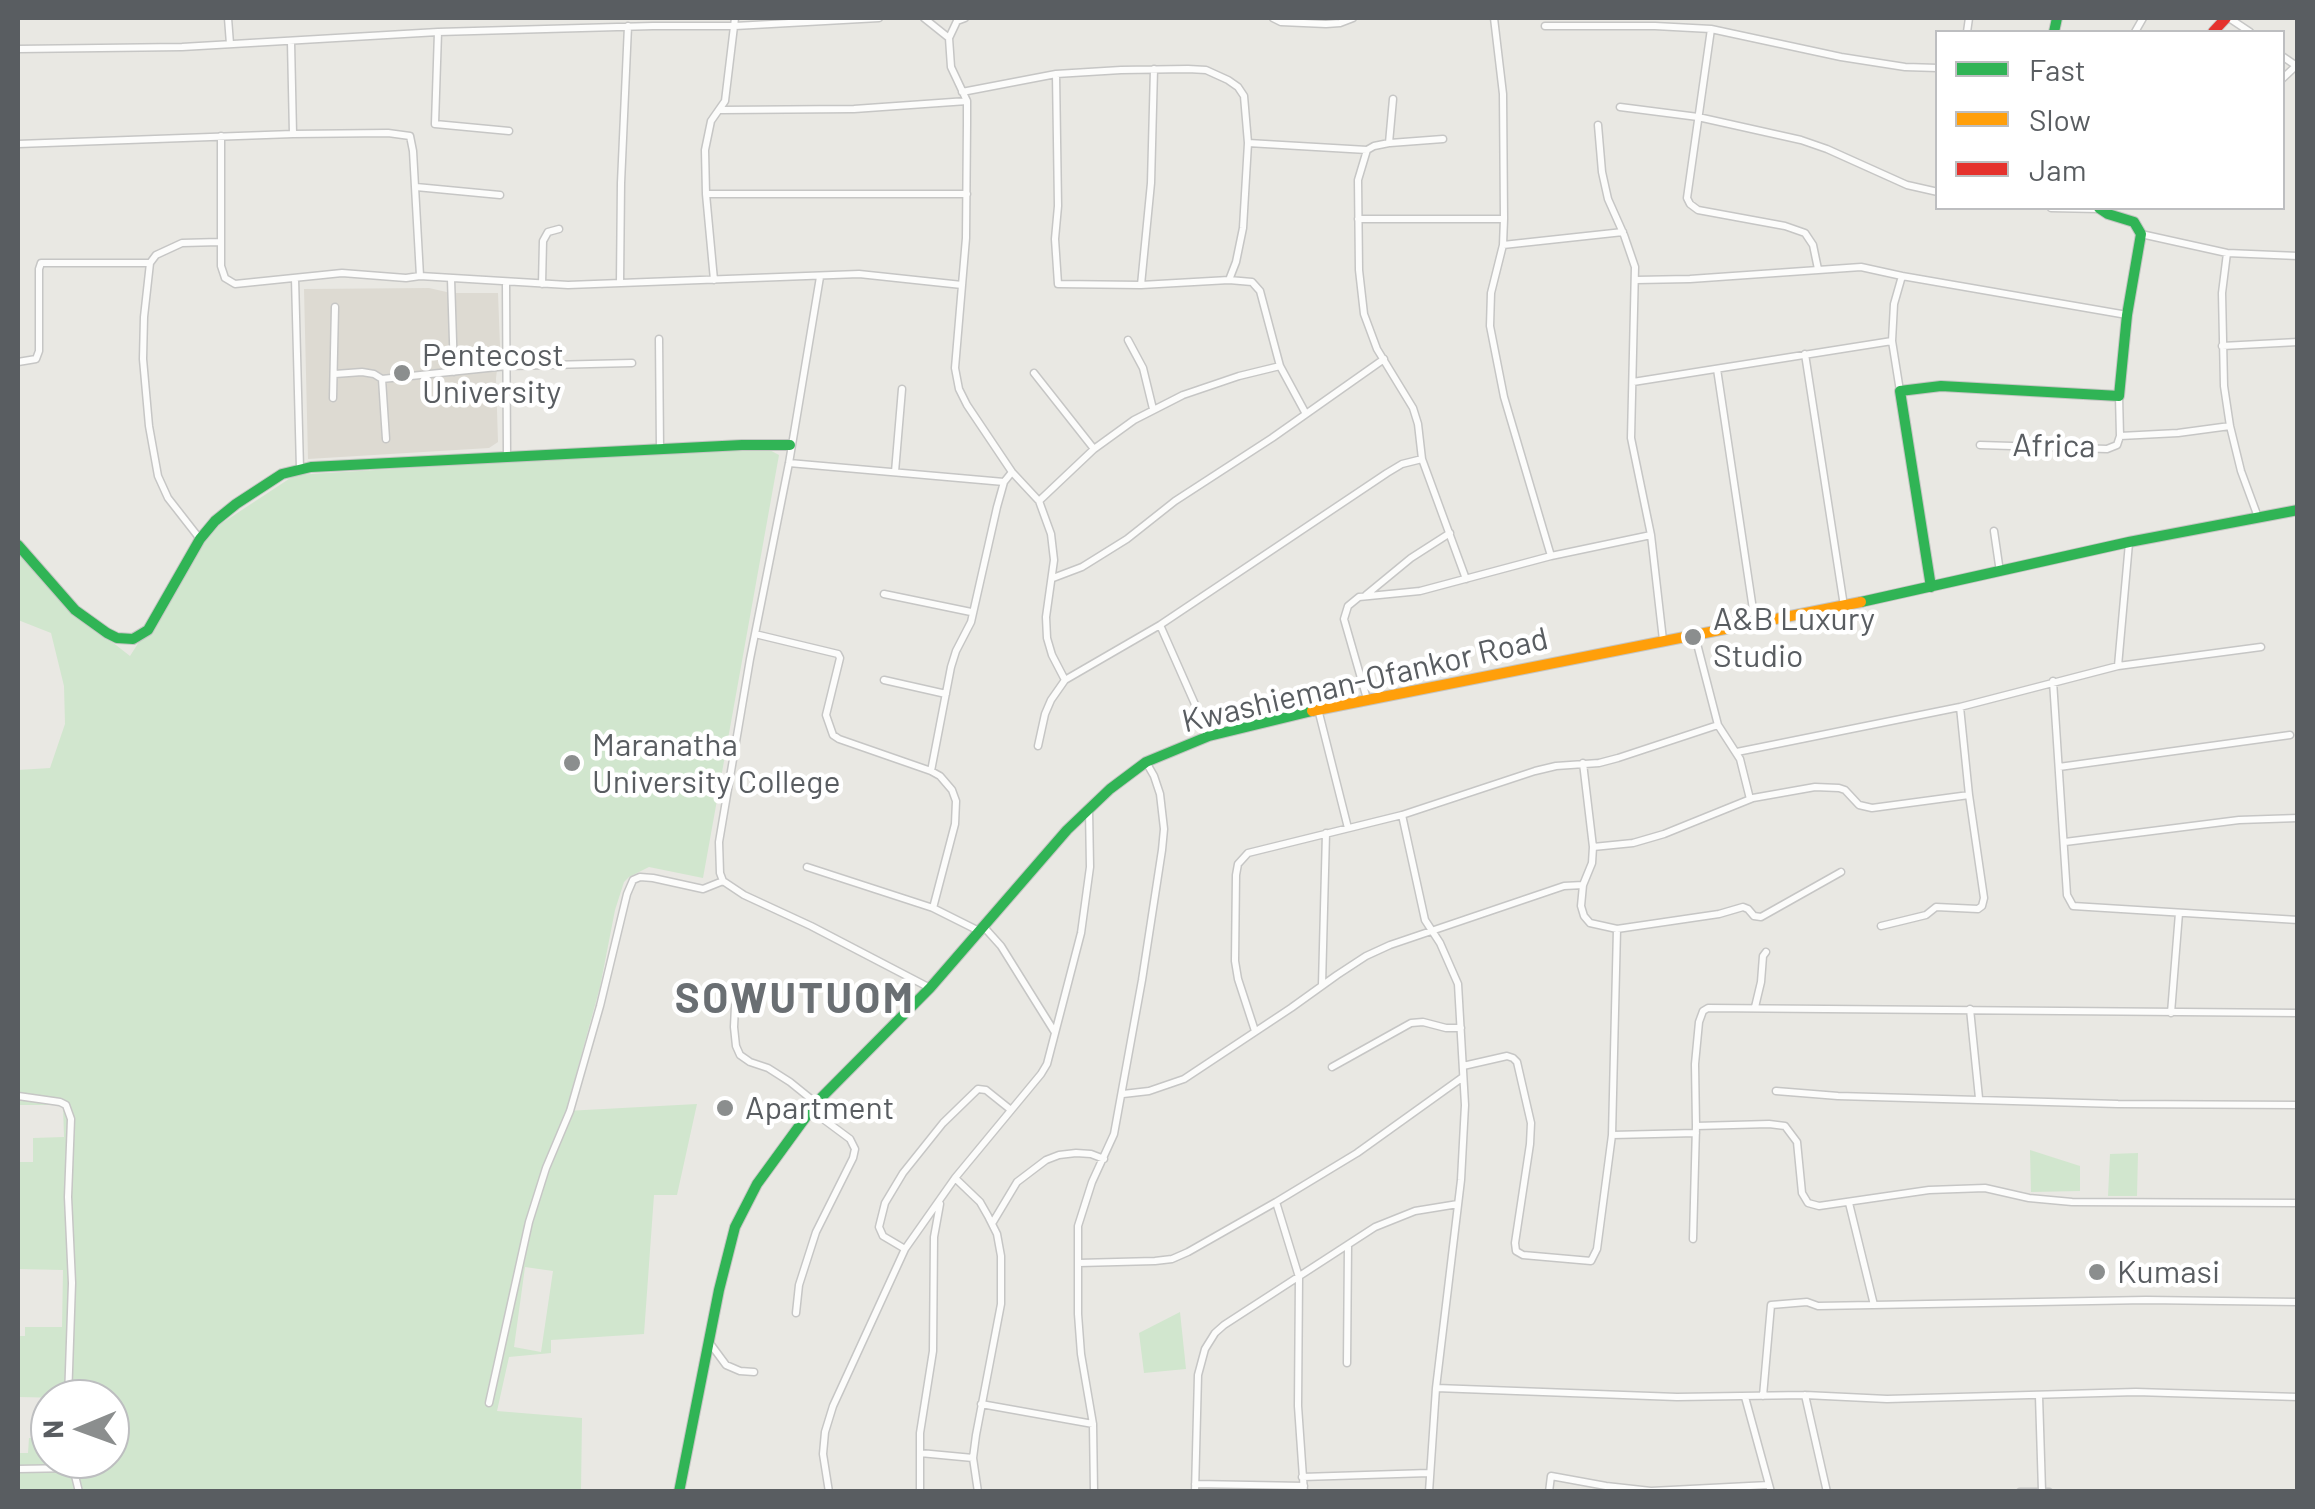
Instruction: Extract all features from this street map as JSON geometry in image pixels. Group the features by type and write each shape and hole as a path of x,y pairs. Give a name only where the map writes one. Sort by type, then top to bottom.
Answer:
{"main road":[{"path":"1931,588 1900,391 1942,386 2118,396 2140,234 2134,222 2104,210"},
{"path":"18,545 75,610 107,633 133,639 148,630 200,539 215,521 282,474 311,467 790,445"},
{"name":"Kwashieman-Ofankor Road","path":"679,1492 724,1271 736,1227 765,1172 814,1107 930,988 1068,830 1110,789 1146,762 1209,736 1367,699 1844,606 2130,542 2298,510"}],"street":[{"path":"228,18 230,44"},
{"path":"18,49 879,18"},
{"path":"924,18 949,38"},
{"path":"965,18 957,21 949,38 951,68 966,101 966,238 954,358 956,378 967,405 1012,472 1039,500 1053,547 1047,638 1065,680"},
{"path":"1273,18 1281,22 1326,24 1353,18"},
{"path":"1494,18 1503,94 1504,219 1503,245 1490,306 1494,353 1551,556"},
{"path":"714,280 705,150 710,121 720,110 727,91 735,22"},
{"path":"620,284 628,26"},
{"path":"1545,26 1711,29 1841,56 1935,68"},
{"path":"1711,29 1687,191 1690,204 1698,210 1804,233 1818,268"},
{"path":"438,32 435,124 509,130"},
{"path":"291,42 294,134"},
{"path":"962,92 1056,74 1154,69 1206,70 1238,87 1246,107 1248,143 1243,228 1229,280"},
{"path":"1142,285 1151,183 1154,69"},
{"path":"1056,74 1057,282 1252,282 1260,291 1280,366 1306,414"},
{"path":"1389,143 1392,99"},
{"path":"720,110 854,109 966,101"},
{"path":"1620,107 1698,117 1801,140 1896,181 1935,191"},
{"path":"1598,125 1608,199 1631,252 1636,280 1630,419 1651,535 1663,640"},
{"path":"18,144 294,134 410,136 420,276"},
{"path":"221,136 222,272 235,284 342,273 542,284 859,274 962,285"},
{"path":"1248,143 1367,150 1389,143 1443,139"},
{"path":"1367,150 1358,180 1359,270 1364,314 1384,359 1413,408 1422,459 1466,579"},
{"path":"416,187 500,195"},
{"path":"706,194 966,194"},
{"path":"1358,219 1504,219"},
{"path":"542,284 542,241 548,232 559,229"},
{"path":"1503,245 1623,232"},
{"path":"2140,234 2226,253 2298,256"},
{"path":"200,539 168,498 158,476 152,450 142,336 150,264 156,255 194,242 220,242"},
{"path":"2226,253 2222,346 2230,426 2258,518"},
{"path":"18,362 36,360 39,352 41,264 150,264"},
{"path":"1636,280 1861,267 2127,315"},
{"path":"1900,391 1892,341 1894,304 1902,276"},
{"path":"820,277 718,858 724,881 744,895 930,988"},
{"path":"295,278 300,470"},
{"path":"451,279 454,372"},
{"path":"506,283 507,456"},
{"path":"333,398 335,307"},
{"path":"659,339 660,449"},
{"path":"1128,340 1143,368 1153,409"},
{"path":"1633,382 1892,341"},
{"path":"2222,346 2298,342"},
{"path":"1804,354 1844,606"},
{"path":"1053,578 1082,567 1114,547 1384,359"},
{"path":"335,374 362,372 382,380 507,366 632,363"},
{"path":"1039,500 1094,449 1153,409 1208,386 1280,366"},
{"path":"1717,369 1756,623"},
{"path":"1034,373 1094,449"},
{"path":"382,380 386,439"},
{"path":"895,472 902,389"},
{"path":"2118,396 2120,436"},
{"name":"Africa","path":"1980,445 2107,449 2117,445 2120,436 2230,426"},
{"path":"1038,746 1045,714 1065,680 1160,625 1386,472 1422,459"},
{"path":"789,464 1004,482"},
{"path":"931,771 956,651 968,630 1004,482 1012,472"},
{"path":"1994,531 2000,572"},
{"path":"1367,699 1344,619 1348,606 1450,533"},
{"path":"1366,595 1420,590 1651,535"},
{"path":"2118,666 2130,542"},
{"path":"884,594 971,612"},
{"path":"1160,625 1209,736"},
{"path":"755,634 838,654 826,715 833,735 931,771 952,790 955,824 933,908"},
{"path":"1695,634 1718,725 1743,766 1750,799"},
{"path":"1736,752 1960,707 2118,666 2261,648"},
{"path":"884,680 946,694"},
{"path":"2053,681 2067,896 2073,906 2298,920"},
{"path":"1881,926 1926,915 1936,908 1982,906 1960,707"},
{"path":"1318,710 1348,828"},
{"path":"1255,1031 1235,960 1238,864 1242,858 1256,850 1402,815 1535,771 1599,763 1718,725"},
{"path":"2058,767 2290,735"},
{"path":"1094,1492 1093,1424 1081,1354 1078,1226 1114,1134 1123,1094 1164,829 1160,794 1146,762"},
{"path":"1582,763 1593,847 1581,906 1586,920 1595,925 1618,929 1743,907 1761,917 1842,872"},
{"path":"1593,847 1633,843 1750,799 1824,786 1839,788 1858,805 1872,808 1969,795"},
{"path":"829,1492 823,1454 832,1406 905,1248 955,1178 1047,1064 1082,933 1091,849 1089,809"},
{"path":"1402,815 1421,906 1458,984 1463,1066 1465,1137 1436,1388 1429,1492"},
{"path":"2065,842 2239,820 2298,818"},
{"path":"1322,985 1326,833"},
{"path":"807,867 982,928 1001,946 1055,1032"},
{"path":"489,1402 529,1222 570,1112 626,894 633,880 640,878 703,888 724,881"},
{"path":"1123,1094 1150,1091 1184,1079 1366,956 1390,945 1564,886 1583,885"},
{"path":"2171,1013 2179,912"},
{"path":"1463,1066 1507,1056 1516,1062 1531,1122 1515,1243 1519,1253 1591,1261 1595,1256 1612,1134 1618,929"},
{"path":"1754,1007 1766,952"},
{"path":"738,997 734,1028 740,1055 779,1075 850,1139 855,1148 816,1232 800,1284 796,1313"},
{"path":"1692,1239 1695,1064 1701,1016 1708,1008 2298,1014"},
{"path":"1970,1009 1979,1098"},
{"path":"1332,1067 1410,1023 1461,1028"},
{"path":"1078,1263 1172,1259 1188,1252 1357,1153 1463,1076"},
{"path":"905,1248 883,1236 879,1221 894,1188 918,1153 978,1089 991,1092 1011,1110"},
{"path":"1776,1092 2298,1106"},
{"path":"18,1096 60,1102 71,1119 69,1379"},
{"path":"1612,1134 1785,1126 1797,1142 1802,1193 1808,1203 1820,1206 1929,1190 1985,1188 2072,1202 2298,1203"},
{"path":"993,1222 1017,1182 1046,1160 1076,1153 1104,1159"},
{"path":"955,1178 980,1202 993,1222 1002,1256 1001,1304 974,1458 978,1492"},
{"path":"920,1492 920,1433 933,1351 934,1237 941,1198"},
{"path":"1276,1202 1298,1277 1298,1406 1303,1485"},
{"path":"1848,1203 1874,1305"},
{"path":"1429,1473 1264,1488 1195,1488 1198,1375 1205,1349 1224,1324 1392,1219 1458,1204"},
{"path":"1347,1363 1348,1244"},
{"path":"1764,1396 1771,1305 2298,1302"},
{"path":"709,1342 726,1364 754,1372"},
{"path":"1436,1388 1677,1397 1805,1395 1887,1399 2136,1392 2298,1398"},
{"path":"1805,1395 1828,1492"},
{"path":"1549,1492 1551,1476 1606,1489 1770,1488 1746,1396"},
{"path":"2020,1492 2046,1491 2039,1396"},
{"path":"982,1404 1093,1424"},
{"path":"920,1454 974,1458"}],"shaded area":[{"name":"Pentecost University","path":"429,288 451,293 498,293 498,442 489,448 308,459 304,289"}],"green space":[{"path":"762,446 779,455 703,878 649,867 624,882 566,1111 697,1104 677,1195 654,1195 644,1334 551,1340 551,1353 509,1357 497,1411 582,1418 581,1491 18,1491 18,1453 28,1453 29,1438 30,1479 130,1479 130,1379 30,1379 30,1397 18,1397 18,1336 25,1336 25,1327 62,1327 63,1270 18,1269 18,1162 33,1162 33,1138 64,1137 63,1105 18,1105 18,770 50,768 65,724 64,686 51,633 18,620 18,553 70,609 130,656 210,531 295,475","holes":["525,1267 553,1271 541,1352 514,1347"]},
{"path":"2030,1150 2080,1166 2080,1191 2031,1192"},
{"path":"2138,1153 2137,1196 2108,1196 2110,1154"},
{"path":"1180,1312 1186,1369 1144,1373 1139,1333"}],"traffic: fast":[{"path":"2054,30 2057,18"},
{"path":"1931,587 1900,391 1941,386 2119,396 2141,234 2134,222 2102,210"},
{"path":"18,545 75,610 107,633 133,639 148,630 200,539 215,521 282,474 311,467 790,445"},
{"path":"1861,602 2129,542 2298,510"},
{"path":"679,1492 735,1227 757,1184 816,1103 930,988 1067,830 1110,789 1146,762 1209,736 1312,711"}],"traffic: slow":[{"path":"1312,711 1861,602"}],"traffic: jam":[{"path":"2215,30 2226,18"}],"place":[{"name":"Pentecost University","path":"402,373"},
{"name":"A&B Luxury Studio","path":"1693,637"},
{"name":"Maranatha University College","path":"572,763"},
{"name":"Apartment","path":"725,1108"},
{"name":"Kumasi","path":"2097,1272"}],"district":[{"name":"SOWUTUOM","path":"795,999"}]}
